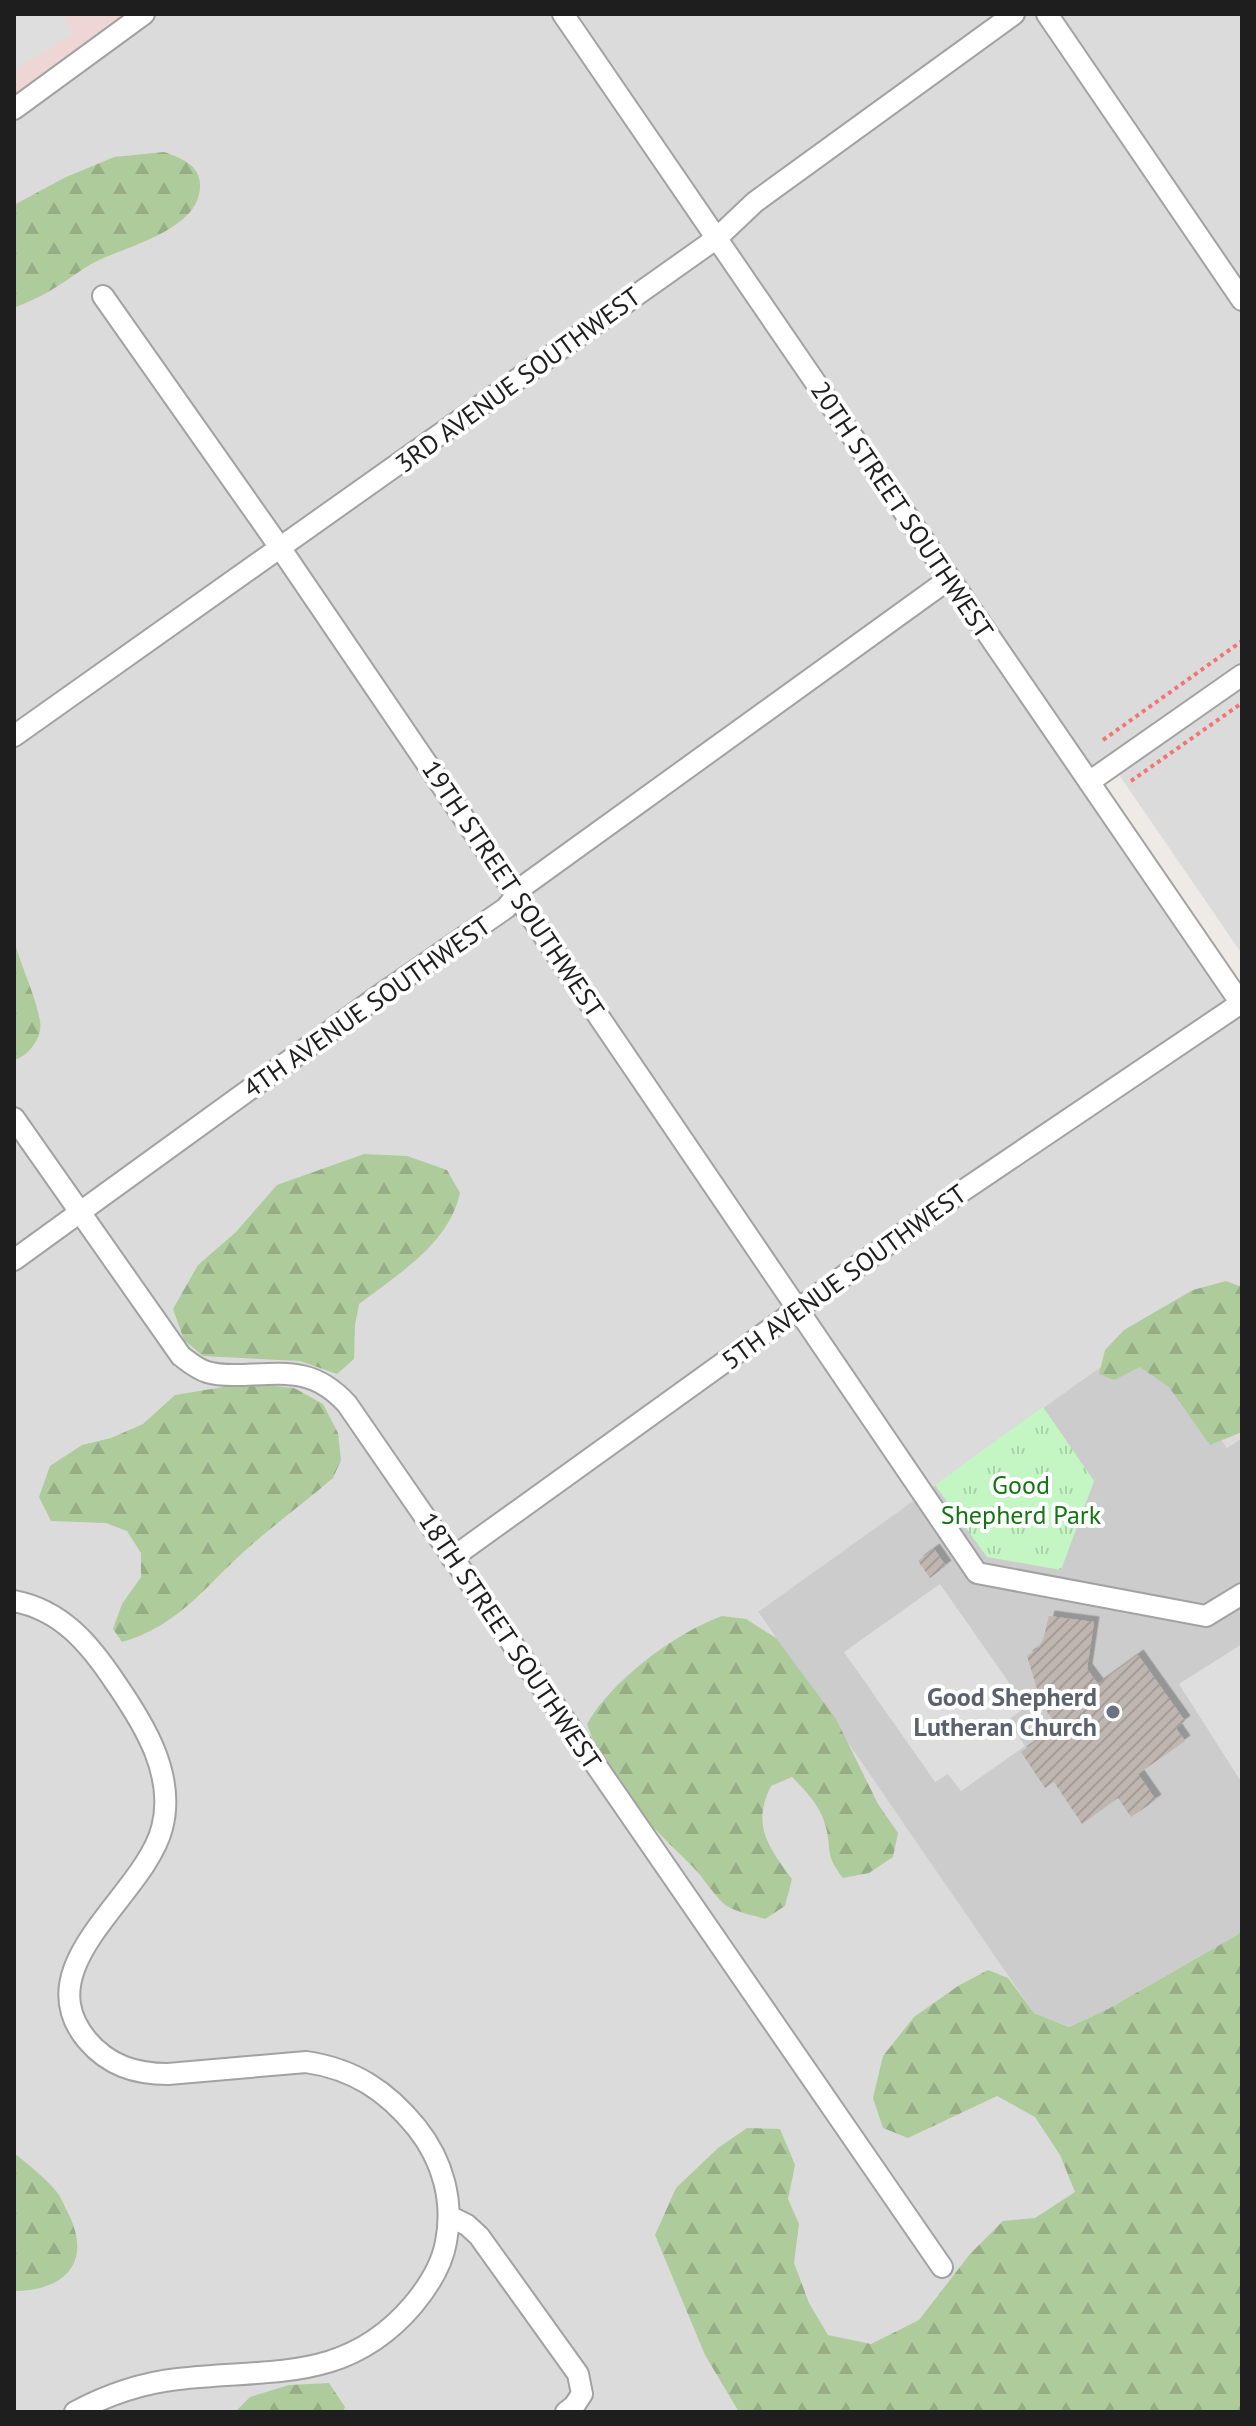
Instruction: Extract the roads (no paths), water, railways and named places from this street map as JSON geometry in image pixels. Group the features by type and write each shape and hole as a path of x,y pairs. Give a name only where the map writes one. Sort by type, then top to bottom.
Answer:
{"street":[{"path":"14,109 144,14"},
{"name":"20TH STREET SOUTHWEST","path":"563,14 1241,1004"},
{"name":"3RD AVENUE SOUTHWEST","path":"14,736 717,238 755,202 1014,14"},
{"path":"1047,14 1242,300"},
{"name":"19TH STREET SOUTHWEST","path":"103,296 281,549 977,1573 1206,1616 1242,1594"},
{"name":"4TH AVENUE SOUTHWEST","path":"14,1260 373,1000 506,908 525,885 949,579"},
{"path":"1089,782 1242,675"},
{"name":"5TH AVENUE SOUTHWEST","path":"452,1558 955,1196 1241,1004"},
{"name":"18TH STREET SOUTHWEST","path":"14,1118 181,1356 197,1367 224,1376 286,1373 305,1376 333,1389 359,1419 942,2267"},
{"path":"14,1601 34,1605 62,1620 85,1641 140,1718 157,1754 165,1793 163,1826 153,1852 140,1875 89,1937 72,1977 70,2004 73,2017 84,2036 108,2060 145,2074 306,2062 362,2078 393,2100 430,2147 446,2189 451,2217 445,2250 430,2282 393,2326 360,2350 307,2368 155,2383 108,2396 75,2412"},
{"path":"451,2217 479,2236 578,2374 582,2394 566,2412"}],"place":[{"name":"Good Shepherd Lutheran Church","path":"1113,1712"}],"park label":[{"name":"Good Shepherd Park","path":"1021,1500"}]}
